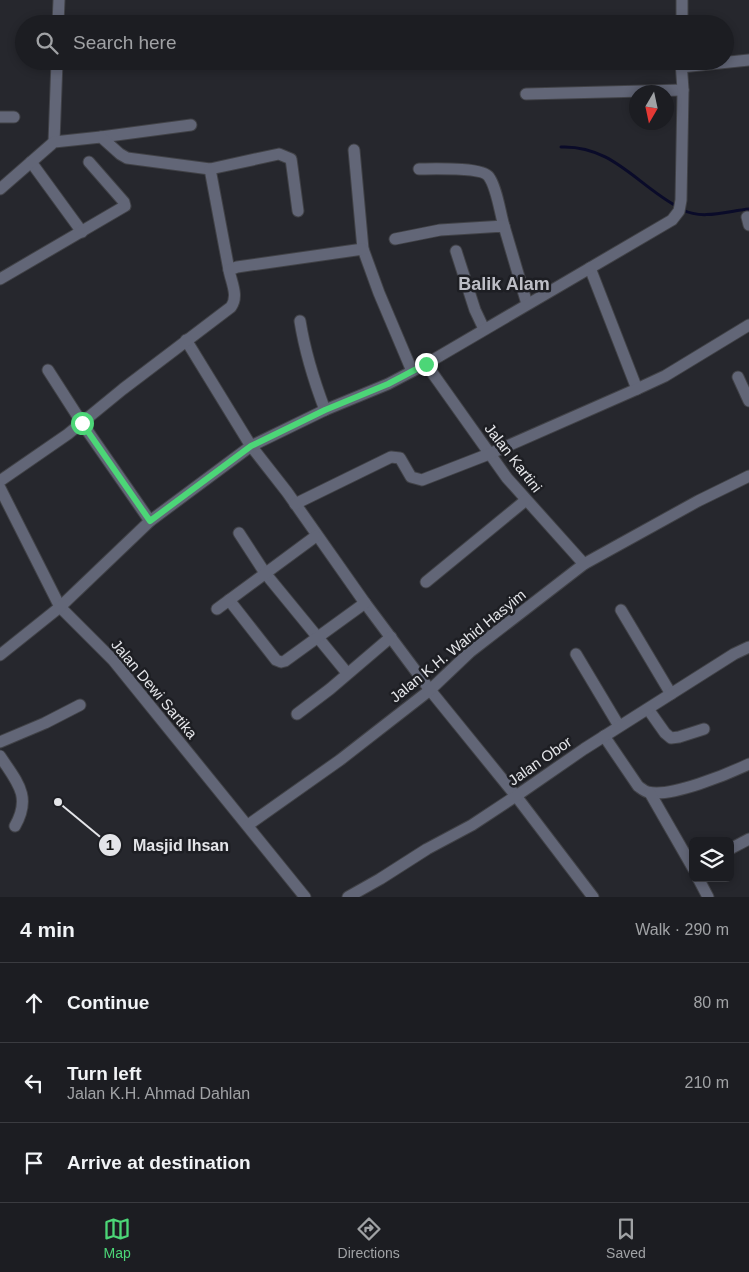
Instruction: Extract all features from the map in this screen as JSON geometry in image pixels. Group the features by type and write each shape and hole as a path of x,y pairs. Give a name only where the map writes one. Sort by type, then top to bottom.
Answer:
{"street":[{"path":"58,15 59,0"},
{"path":"682,0 682,15"},
{"path":"734,61 749,60"},
{"path":"54,142 57,70"},
{"path":"0,655 60,607 150,521 251,446 325,410 388,384 426,364 672,220 680,205 681,70"},
{"path":"526,94 682,90"},
{"path":"0,117 14,117"},
{"path":"0,189 54,142 191,125"},
{"path":"101,137 127,158 210,169 279,154 285,155 291,159 298,211"},
{"path":"354,150 363,249 379,293 412,371"},
{"path":"31,162 82,232"},
{"path":"0,279 123,208 125,204 89,162"},
{"path":"0,481 82,423 233,304 235,293 210,169"},
{"path":"419,169 477,171 487,174 494,190 527,304"},
{"path":"395,238 440,230 504,226"},
{"path":"229,270 238,267 363,249"},
{"path":"456,251 475,310 484,329"},
{"path":"590,268 637,389"},
{"path":"300,322 304,346 325,410"},
{"path":"295,504 391,456 400,458 411,477 422,480 490,454 665,376 749,325"},
{"path":"186,340 251,446 295,504 316,536 430,690 516,796 593,897"},
{"name":"Jalan Kartini","path":"426,364 507,478 584,564"},
{"path":"48,370 150,521"},
{"path":"738,377 749,401"},
{"name":"Jalan K.H. Wahid Hasyim","path":"248,825 340,760 430,690 470,652 584,564 698,501 749,476"},
{"name":"Jalan Dewi Sartika","path":"0,489 60,607 113,660 305,897"},
{"path":"426,582 526,500"},
{"path":"240,534 266,573 347,673"},
{"path":"217,609 316,536"},
{"path":"229,600 278,661 285,661 365,603"},
{"path":"621,610 672,694"},
{"path":"297,714 391,636"},
{"name":"Jalan Obor","path":"348,897 472,825 619,726 734,654 749,648"},
{"path":"576,654 619,726"},
{"path":"0,742 45,723 80,705"},
{"path":"648,709 665,733 672,738 679,738 704,729"},
{"path":"604,736 638,786 650,793 663,792 716,779 749,764"},
{"path":"0,756 22,794 22,812 15,826"},
{"path":"650,793 689,861"},
{"path":"734,847 749,840"},
{"path":"700,882 708,897"}],"waterway":[{"path":"561,147 579,148 595,152 610,159 678,207"},
{"path":"683,210 690,213 707,215 749,209"}],"place":[{"name":"Masjid Ihsan","path":"58,802"}],"district":[{"name":"Balik Alam","path":"504,284"}],"route":[{"path":"82,423 150,521 251,446 325,410 388,384 426,364"}]}
